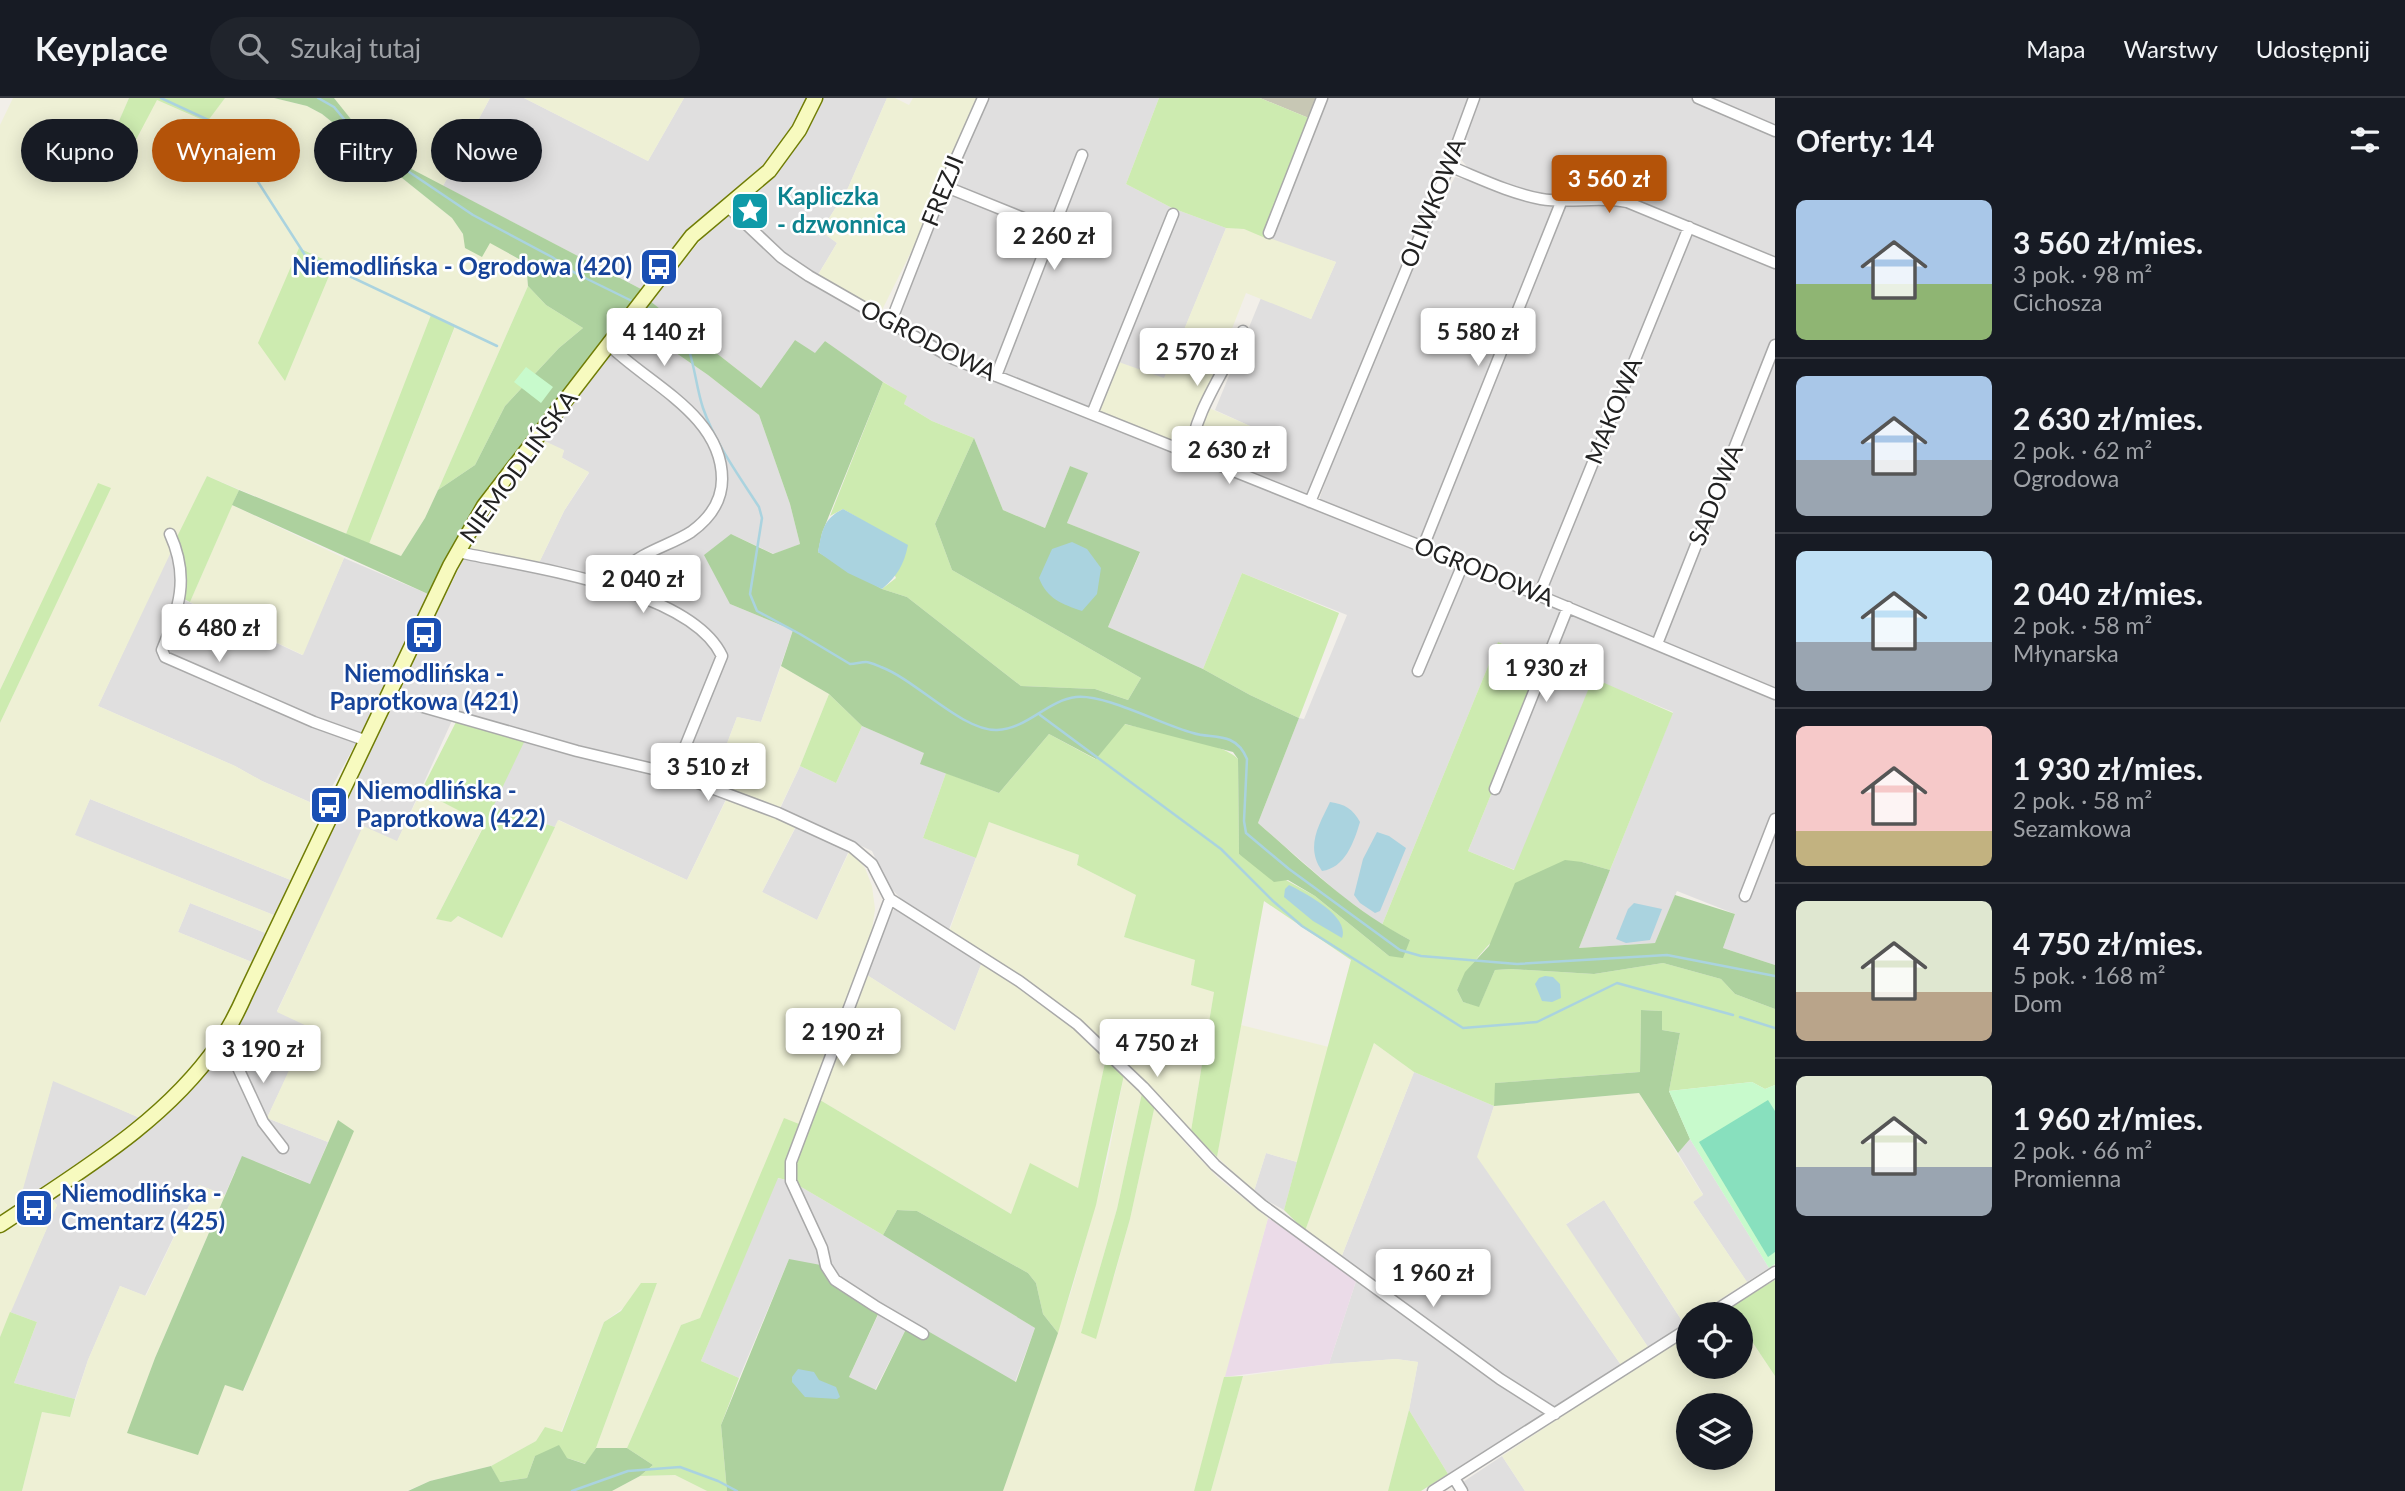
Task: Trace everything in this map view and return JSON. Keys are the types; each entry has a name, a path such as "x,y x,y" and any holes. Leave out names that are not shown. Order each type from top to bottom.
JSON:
{"main road":[{"name":"NIEMODLIŃSKA","path":"0,1225 100,1157 143,1124 187,1084 220,1043 458,552 484,506 692,236 769,171 799,130 815,98"}],"street":[{"name":"FREZJI","path":"890,324 944,186 983,98"},
{"path":"1269,233 1322,98"},
{"name":"OLIWKOWA","path":"1310,502 1449,166 1474,98"},
{"path":"1698,98 1775,131"},
{"path":"996,376 1082,155"},
{"path":"1449,166 1518,194 1542,199 1611,199 1627,202 1775,263"},
{"path":"944,186 1053,230"},
{"path":"1423,547 1562,200"},
{"name":"OGRODOWA","path":"727,206 781,257 890,324 954,359 1423,547 1775,694"},
{"path":"1092,414 1173,214"},
{"name":"MAKOWA","path":"1539,595 1689,228"},
{"path":"1191,454 1191,438 1197,421 1243,331"},
{"path":"609,345 658,383 695,418 710,438 722,469 722,486 716,507 707,519 683,537 626,567 615,587"},
{"name":"SADOWA","path":"1657,644 1775,345"},
{"path":"170,534 179,552 183,572 174,618 162,650 165,657 314,722 367,741"},
{"path":"458,552 615,587 691,622 705,635 722,656 674,774"},
{"path":"1418,671 1464,564"},
{"path":"1495,789 1568,607"},
{"path":"388,697 578,751 674,774 778,813 852,847 872,864 890,898 1047,1000 1077,1024 1143,1087 1215,1166 1262,1205 1500,1379 1555,1414"},
{"path":"1745,896 1775,819"},
{"path":"890,898 810,1108 790,1172 791,1181 822,1248 831,1275 875,1306 923,1334"},
{"path":"220,1043 233,1057 262,1122 283,1148"},
{"path":"1729,1302 1775,1272"},
{"path":"1433,1491 1676,1336"},
{"path":"1454,1478 1462,1491"}],"shaded area":[{"path":"13,98 129,98 120,119 21,119 21,182 138,182 138,121 157,100 199,119 152,119 152,182 300,182 300,119 208,119 225,98 274,98 307,106 328,119 314,119 314,182 407,182 452,218 463,234 490,242 526,264 528,286 425,518 401,556 369,544 455,327 432,316 346,534 207,476 98,706 332,812 298,883 90,799 75,835 281,918 273,936 190,903 178,932 259,965 232,1022 147,1121 53,1081 16,1214 29,1206 53,1200 57,1205 0,1337 0,723 70,574 20,647 0,690 0,125","holes":["300,248 334,264 285,380"]},
{"path":"334,98 490,98 479,119 431,119 431,180 417,172 417,119 350,119"},
{"path":"490,98 524,98 648,161 684,98 810,98 786,137 764,164 743,186 695,225 641,289 443,186 445,182 542,182 542,119 479,119"},
{"path":"524,98 684,98 648,161"},
{"path":"815,98 887,98 848,188 821,231 837,243 813,283 890,329 983,98 1159,98 1126,184 1172,208 1226,228 1164,379 1092,414 1263,432 1215,410 1261,298 1311,319 1336,262 1270,240 1324,98 1473,98 1443,163 1407,267 1455,177 1513,192 1470,170 1458,156 1475,98 1775,98 1775,965 1723,948 1735,914 1677,891 1655,943 1579,948 1673,712 1593,679 1515,870 1468,851 1545,662 1498,642 1382,925 1342,896 1258,823 1299,718 1304,719 1347,615 1242,573 1203,669 1108,627 1140,553 1067,523 1087,473 1070,466 1045,528 1003,510 974,438 932,421 904,404 906,396 825,341 815,354 795,340 761,388 650,301 743,194","holes":["1365,367 1319,500 1372,526 1281,490 1307,493"]},
{"path":"887,98 895,98 909,105 913,98 983,98 944,186 881,312 818,275 837,243 821,231 848,188"},
{"path":"1260,98 1324,98 1316,121"},
{"path":"1226,228 1244,229 1336,262 1311,319 1246,293 1202,405 1264,432 1246,476 1092,414 1113,360 1164,378"},
{"path":"634,324 708,375 759,415 790,504 800,544 774,554 731,534 730,604 793,630 761,722 737,717 720,762 737,769 729,793 687,880 559,820 555,827 493,808 455,714 397,842 364,827 277,1011 310,1027 267,1118 328,1142 310,1184 278,1170 235,1171 225,1195 199,1185 145,1296 120,1286 88,1360 75,1399 14,1383 37,1322 10,1312 57,1205 53,1200 94,1162 15,1215 53,1080 147,1121 259,965 178,932 190,903 273,936 281,918 74,835 90,799 298,883 376,736 464,558 536,569 564,511 589,473 561,457 564,451 538,438"},
{"path":"538,438 564,450 562,458 589,472 564,511 536,569 468,548 484,506"},
{"path":"232,505 344,558 303,655 190,602"},
{"path":"174,543 180,598 302,655 344,558 428,594 381,697 321,807 98,706"},
{"path":"781,666 829,694 778,812 798,822 762,892 817,920 850,850 865,868 872,886 875,909 856,995 867,975 955,1031 982,962 949,932 989,822 1079,855 1077,865 1136,895 1124,937 1195,960 1214,992 1191,1131 1161,1097 1111,1050 1106,1058 1078,1189 1011,1214 815,1097 700,1318 681,1325 627,1448 596,1448 657,1283 604,1322 561,1432 545,1428 536,1441 491,1466 430,1481 407,1491 22,1491 42,1412 70,1417 88,1360 120,1286 146,1296 199,1185 225,1195 155,1358 128,1433 225,1385 244,1391 338,1121 328,1142 267,1118 309,1027 277,1012 363,826 397,841 421,791 485,823 438,915 457,916 502,938 558,820 687,880 729,794 737,769 720,762 737,717 761,722"},
{"path":"862,726 925,753 921,764 946,773 923,838 976,858 945,940 982,962 955,1031 867,975 886,921 901,899 887,884 872,851 853,842 817,920 762,892 798,823 778,813 800,766 836,783"},
{"path":"1241,1025 1329,1047 1297,1162 1266,1153 1254,1191 1217,1157"},
{"path":"1374,1043 1414,1072 1341,1258 1305,1231"},
{"path":"1414,1072 1494,1106 1478,1157 1621,1365 1448,1474 1409,1410 1418,1362 1396,1359 1329,1364 1357,1278 1341,1258"},
{"path":"1124,1075 1142,1093 1117,1209 1081,1333 1114,1277 1130,1219 1155,1105 1185,1143 1218,1178 1268,1218 1194,1491 1003,1491 1072,1289 1107,1163"},
{"path":"1639,1093 1703,1195 1693,1202 1747,1282 1716,1302 1676,1302 1676,1312 1604,1200 1566,1224 1648,1347 1621,1365 1477,1157 1494,1106"},
{"path":"1690,1139 1769,1268 1747,1282 1693,1202 1703,1194 1678,1153"},
{"path":"1266,1153 1297,1162 1284,1210 1254,1191"},
{"path":"777,1178 791,1181 1035,1328 1015,1382 907,1327 875,1390 849,1377 879,1313 789,1259 739,1378 701,1361"},
{"path":"1604,1200 1676,1312 1676,1329 1648,1347 1565,1225"},
{"path":"1268,1218 1357,1278 1329,1364 1224,1377"},
{"path":"1676,1341 1676,1379 1753,1379 1753,1343 1775,1376 1775,1491 1525,1491 1502,1456"},
{"path":"1396,1359 1418,1362 1409,1410 1388,1491 1211,1491 1243,1376 1329,1364"},
{"path":"1502,1456 1525,1491 1456,1491 1454,1488"},
{"path":"675,1475 707,1491 612,1491 640,1476"}],"green space":[{"path":"129,98 225,98 209,119 200,119 157,100 138,136 138,119 120,119"},
{"path":"274,98 334,98 351,119 328,119 307,106"},
{"path":"1159,98 1260,98 1316,121 1270,240 1244,229 1226,228 1172,208 1126,184"},
{"path":"417,172 431,179 431,182 436,182 641,289 598,346 538,438 451,549 428,594 232,505 239,490 401,556 425,518 438,490 475,465 505,406 559,348 583,328 546,305 528,286 526,263 490,243 482,257 465,248 463,234 452,218 407,182 417,182"},
{"path":"299,248 334,264 285,381 258,343"},
{"path":"528,286 546,305 583,328 559,348 505,406 475,465 438,490"},
{"path":"650,301 761,388 795,340 815,353 825,341 883,382 822,533 818,552 882,589 907,597 1021,686 1095,689 1128,700 1141,678 952,570 935,524 974,438 1003,510 1045,528 1070,466 1088,473 1067,523 1140,552 1108,627 1203,669 1299,718 1258,823 1349,901 1410,940 1403,958 1389,956 1315,896 1288,880 1274,882 1239,854 1238,759 1233,752 1125,724 1096,759 1049,734 999,793 920,764 924,753 862,726 829,694 781,666 793,630 730,604 704,555 731,534 773,554 800,544 790,504 759,415 708,375 634,324"},
{"path":"431,315 455,326 369,544 346,534"},
{"path":"526,367 553,387 541,403 514,382"},
{"path":"883,382 907,396 904,404 932,421 974,438 935,524 952,570 1141,678 1128,700 1095,689 1021,686 907,597 882,589 896,578 872,526 843,509 830,516"},
{"path":"207,476 239,490 190,602 180,597 174,543"},
{"path":"98,483 111,488 0,723 0,690"},
{"path":"1242,573 1339,613 1299,718 1203,669"},
{"path":"1498,642 1545,662 1468,851 1514,870 1593,678 1673,713 1610,870 1582,862 1513,921 1467,972 1457,990 1463,1002 1479,1006 1495,970 1594,974 1663,963 1721,979 1735,994 1775,1009 1775,1085 1765,1089 1752,1082 1669,1091 1680,1033 1662,1030 1662,1011 1641,1010 1640,1072 1496,1083 1494,1106 1414,1072 1374,1043 1305,1231 1284,1210 1351,960 1264,901 1217,1157 1191,1131 1214,992 1191,985 1195,960 1124,937 1136,895 1077,865 1079,855 989,822 976,858 923,838 946,773 999,793 1049,734 1095,759 1124,724 1186,738 1218,748 1238,759 1239,854 1315,896 1389,956 1410,940 1382,925"},
{"path":"829,694 862,726 836,783 800,766"},
{"path":"456,722 527,736 493,807 555,827 502,938 458,916 451,922 436,919 485,824 421,791"},
{"path":"1565,860 1610,870 1579,948 1655,943 1675,895 1735,914 1723,948 1775,965 1775,1009 1735,994 1721,979 1663,963 1594,974 1495,970 1479,1007 1463,1002 1457,990 1465,972 1489,946 1515,883"},
{"path":"1641,1010 1662,1011 1662,1030 1680,1033 1669,1091 1690,1139 1678,1153 1639,1093 1494,1106 1495,1083 1640,1072"},
{"path":"1106,1058 1124,1075 1096,1205 1058,1333 1043,1314 1036,1283 1028,1273 917,1211 897,1210 883,1235 791,1181 778,1178 701,1361 739,1378 721,1425 727,1491 707,1491 675,1475 640,1476 653,1465 627,1448 681,1325 700,1318 784,1118 804,1126 815,1097 1011,1214 1030,1163 1078,1188"},
{"path":"1752,1082 1765,1089 1775,1085 1775,1264 1769,1268 1690,1139 1669,1091"},
{"path":"1142,1093 1155,1105 1130,1219 1096,1339 1081,1333 1117,1209"},
{"path":"1768,1100 1775,1111 1775,1252 1768,1257 1699,1142"},
{"path":"338,1120 354,1131 243,1391 225,1385 198,1455 127,1433 155,1358 242,1156 310,1184"},
{"path":"897,1210 917,1211 1028,1273 1036,1283 1043,1314 1058,1333 1003,1491 727,1491 721,1425 789,1259 826,1266 879,1312 849,1377 876,1390 907,1327 907,1319 1016,1382 1035,1328 883,1235"},
{"path":"1775,1280 1775,1376 1753,1343 1753,1302 1738,1302"},
{"path":"641,1283 657,1283 596,1448 586,1464 567,1458 535,1456 527,1478 499,1482 491,1466 536,1441 545,1427 562,1432 604,1322 621,1311"},
{"path":"10,1312 37,1322 14,1383 75,1399 70,1417 42,1412 22,1491 0,1491 0,1337"},
{"path":"1243,1376 1211,1491 1194,1491 1224,1377"},
{"path":"1409,1410 1448,1474 1421,1491 1388,1491"},
{"path":"559,1445 567,1458 585,1464 596,1448 627,1448 653,1465 640,1476 612,1491 408,1491 430,1481 491,1466 500,1482 527,1478 535,1456"}],"water":[{"path":"843,509 908,545 899,570 882,589 848,573 818,552 827,521"},
{"path":"1072,542 1087,549 1101,568 1097,594 1082,611 1051,596 1039,578 1052,549"},
{"path":"1330,802 1348,808 1360,822 1343,859 1330,869 1322,871 1317,862 1314,845 1318,828"},
{"path":"1377,832 1389,836 1406,848 1380,911 1375,913 1360,903 1354,895 1363,859"},
{"path":"1289,885 1315,899 1333,914 1343,930 1342,938 1313,921 1284,897 1285,889"},
{"path":"1634,903 1662,909 1650,940 1626,943 1616,939 1628,909"},
{"path":"1553,977 1560,984 1561,998 1552,1002 1542,1001 1535,984 1539,978"},
{"path":"798,1369 814,1372 819,1380 836,1387 840,1397 805,1397 792,1382"}],"waterway":[{"path":"161,98 217,124 235,146 305,255 497,346"},
{"path":"318,98 334,107 349,125 381,153 473,215 552,257 575,273 634,302"},
{"path":"643,306 669,319 682,334 687,343 708,421 728,459 759,507 762,518 750,594 757,611 850,664 864,662 895,673 954,714 983,728 1008,728 1066,699 1088,697 1118,705 1180,729 1233,742 1247,759 1244,821 1246,833 1289,869 1400,950 1421,956 1517,964 1667,955 1775,976"},
{"path":"1040,715 1221,849 1302,926 1463,1028 1537,1022 1617,983 1733,1015"},
{"path":"1740,1017 1775,1028"},
{"path":"572,1491 628,1471 680,1467 737,1491"}],"place":[{"name":"Kapliczka - dzwonnica","path":"750,211"},
{"name":"Niemodlińska - Ogrodowa (420)","path":"659,267"},
{"name":"Niemodlińska - Paprotkowa (421)","path":"424,635"},
{"name":"Niemodlińska - Paprotkowa (422)","path":"329,805"},
{"name":"Niemodlińska - Cmentarz (425)","path":"34,1208"}]}
